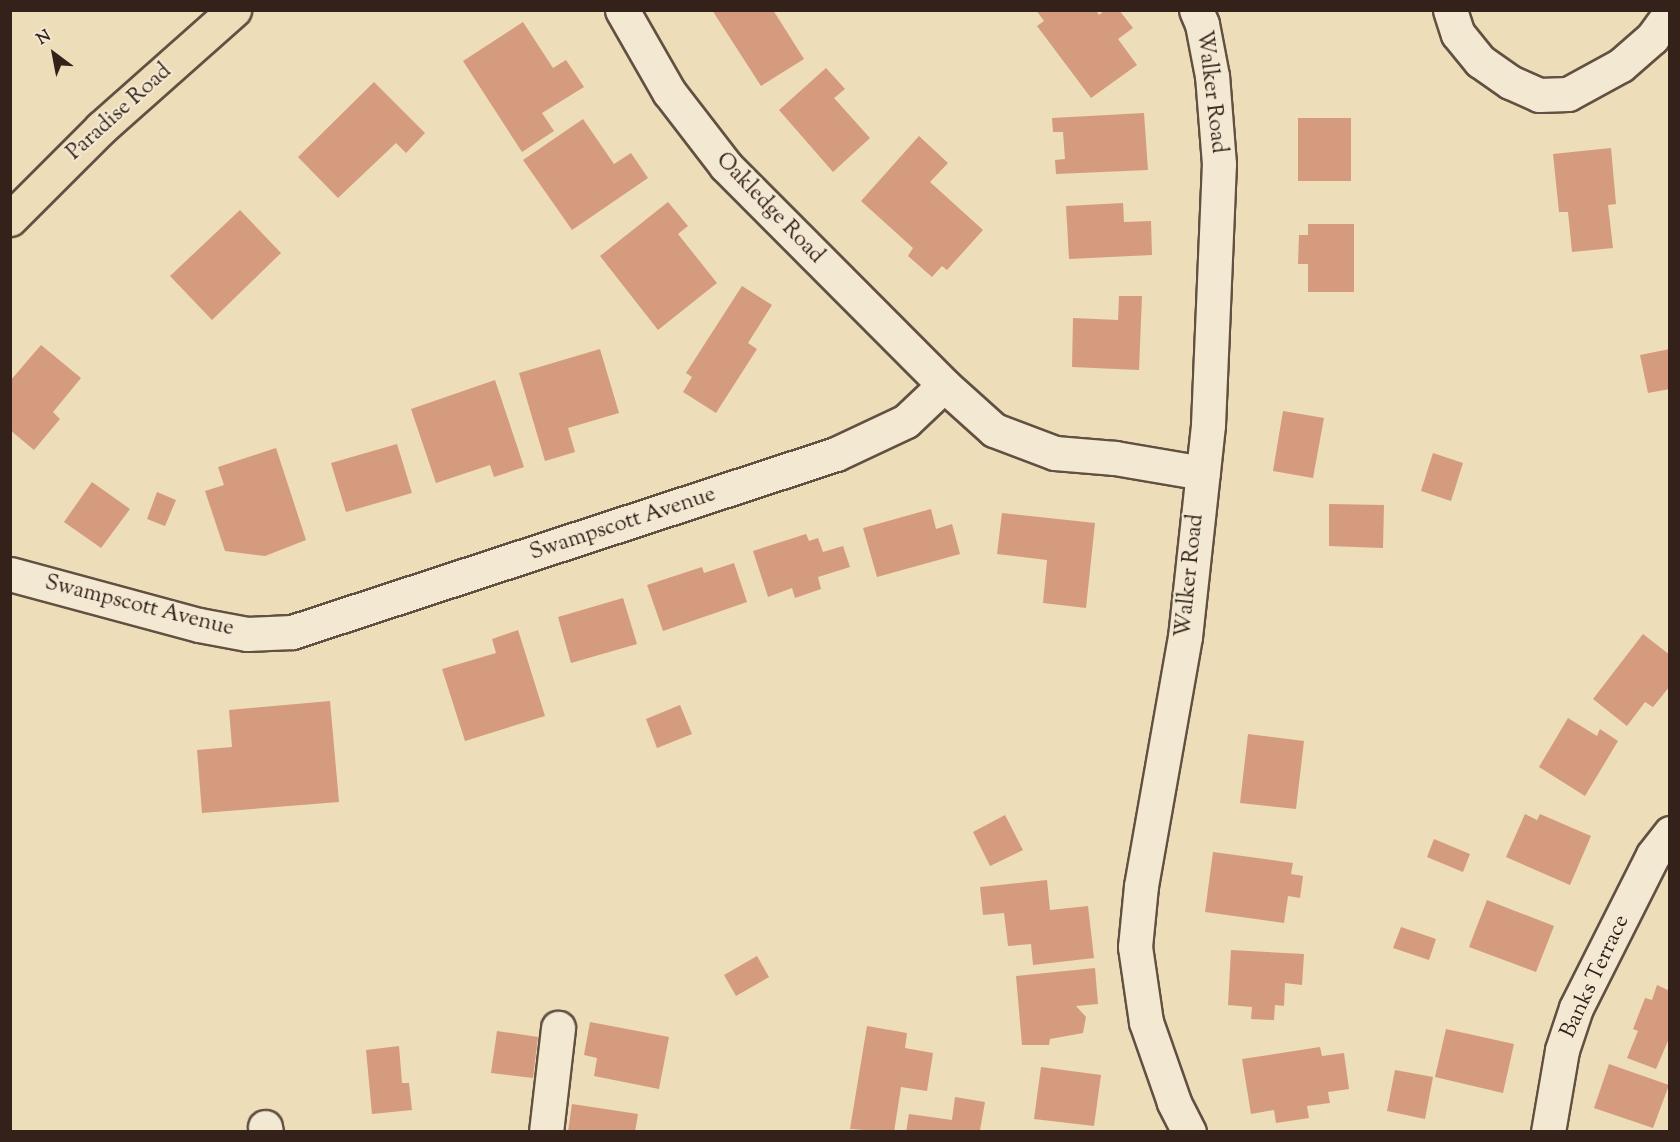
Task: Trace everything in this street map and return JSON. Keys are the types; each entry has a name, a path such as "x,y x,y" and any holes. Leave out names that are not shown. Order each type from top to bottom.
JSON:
{"highway":[{"name":"Paradise Road","path":"10,219 101,128 234,10"}],"street":[{"name":"Oakledge Road","path":"622,10 669,92 726,166 944,385"},
{"name":"Walker Road","path":"1189,1131 1174,1102 1146,1022 1135,947 1141,886 1185,637 1203,473 1219,164 1212,76 1202,24 1196,10"},
{"path":"1450,10 1458,34 1480,61 1510,82 1539,95 1568,94 1621,65 1652,38 1670,13"},
{"path":"944,385 994,430 1055,453 1115,458 1203,473"},
{"name":"Swampscott Avenue","path":"10,574 190,623 248,634 292,632 836,454 906,421 944,385"},
{"name":"Banks Terrace","path":"1548,1131 1563,1050 1576,1008 1653,855 1670,833"},
{"path":"546,1131 558,1028"}],"building":[{"path":"712,10 773,10 804,59 761,86"},
{"path":"1036,10 1096,10 1099,15 1105,10 1119,10 1133,28 1118,39 1137,65 1091,98 1037,26 1044,21"},
{"path":"523,22 553,68 566,60 584,87 542,113 554,131 522,152 463,61"},
{"path":"826,68 845,89 834,98 870,138 833,172 779,110"},
{"path":"374,82 425,133 406,153 396,143 338,198 298,157"},
{"path":"1144,113 1148,170 1056,174 1055,160 1065,159 1063,132 1053,132 1052,118"},
{"path":"1298,118 1351,118 1351,181 1298,181"},
{"path":"583,119 614,164 631,153 648,178 572,230 523,160"},
{"path":"919,136 948,163 930,182 983,230 947,270 942,266 932,277 908,256 913,248 861,201"},
{"path":"1611,148 1616,204 1608,205 1613,248 1572,252 1568,212 1559,212 1553,154"},
{"path":"668,202 688,226 678,234 717,283 658,330 600,256"},
{"path":"1123,203 1124,222 1151,221 1152,255 1069,259 1066,206"},
{"path":"240,210 281,253 212,320 170,276"},
{"path":"1308,224 1354,224 1354,292 1308,292 1308,264 1298,264 1299,235 1308,235"},
{"path":"742,286 772,305 748,343 757,349 716,413 683,392 692,377 686,373"},
{"path":"1119,296 1142,296 1139,370 1072,367 1073,318 1118,320"},
{"path":"41,345 81,378 53,412 60,419 34,450 10,430 10,381"},
{"path":"600,349 619,413 568,428 575,452 545,461 519,373"},
{"path":"1670,349 1670,389 1648,393 1640,355"},
{"path":"495,380 524,467 494,477 490,465 436,483 411,409"},
{"path":"1283,411 1324,418 1313,478 1273,471"},
{"path":"397,444 412,493 346,512 331,463"},
{"path":"276,448 306,540 265,556 225,551 205,491 224,485 218,467"},
{"path":"1433,453 1463,463 1451,501 1421,491"},
{"path":"92,482 130,509 101,548 64,522"},
{"path":"157,492 176,500 165,526 147,519"},
{"path":"1329,504 1384,505 1383,548 1329,546"},
{"path":"931,509 936,529 952,524 960,554 877,577 863,528"},
{"path":"1002,513 1095,523 1086,608 1043,603 1047,560 997,554"},
{"path":"806,534 809,541 818,538 823,552 843,546 850,567 818,577 821,589 795,598 792,588 768,597 753,551"},
{"path":"734,563 747,602 663,631 647,585 702,567 704,573"},
{"path":"623,598 637,644 571,663 558,617"},
{"path":"518,630 545,716 465,741 442,669 496,653 492,639"},
{"path":"1643,634 1670,655 1670,686 1653,707 1645,702 1627,726 1593,699"},
{"path":"330,701 339,802 202,813 197,750 232,747 229,710"},
{"path":"680,705 692,734 657,748 646,719"},
{"path":"1568,718 1597,736 1600,729 1618,741 1585,796 1539,767"},
{"path":"1248,734 1304,741 1296,809 1240,803"},
{"path":"1525,814 1537,820 1540,814 1591,836 1570,885 1506,857"},
{"path":"1005,815 1023,850 990,866 973,832"},
{"path":"1434,839 1470,854 1463,872 1427,857"},
{"path":"1213,852 1293,863 1291,874 1303,876 1300,898 1288,896 1284,923 1205,912"},
{"path":"1047,880 1050,910 1088,906 1094,958 1033,965 1031,944 1008,946 1004,913 983,915 980,887"},
{"path":"1487,900 1554,926 1536,972 1469,947"},
{"path":"1401,927 1436,939 1429,960 1393,948"},
{"path":"1231,950 1304,954 1302,985 1285,983 1284,1006 1275,1005 1274,1020 1251,1019 1252,1007 1228,1005"},
{"path":"757,956 769,977 736,996 724,975"},
{"path":"1095,968 1098,1004 1076,1006 1086,1017 1083,1033 1050,1039 1049,1045 1022,1045 1016,976"},
{"path":"1657,985 1670,991 1670,1036 1656,1069 1627,1058 1638,1031 1633,1029 1645,998 1652,1000"},
{"path":"590,1022 669,1037 659,1089 594,1076 597,1058 584,1055"},
{"path":"867,1026 907,1033 905,1048 933,1053 927,1091 901,1087 894,1132 850,1129"},
{"path":"1446,1029 1514,1044 1503,1093 1435,1077"},
{"path":"497,1031 538,1037 533,1078 491,1073"},
{"path":"399,1046 402,1083 409,1083 412,1110 372,1114 366,1050"},
{"path":"1320,1047 1322,1056 1344,1053 1349,1089 1328,1092 1330,1103 1307,1106 1309,1118 1276,1123 1274,1110 1251,1114 1242,1059"},
{"path":"1609,1064 1669,1085 1653,1128 1594,1108"},
{"path":"1041,1067 1101,1075 1094,1126 1034,1119"},
{"path":"1395,1070 1433,1077 1425,1119 1387,1111"},
{"path":"955,1097 985,1102 980,1130 906,1132 909,1114 952,1120"},
{"path":"572,1104 638,1114 635,1132 568,1132"}]}
